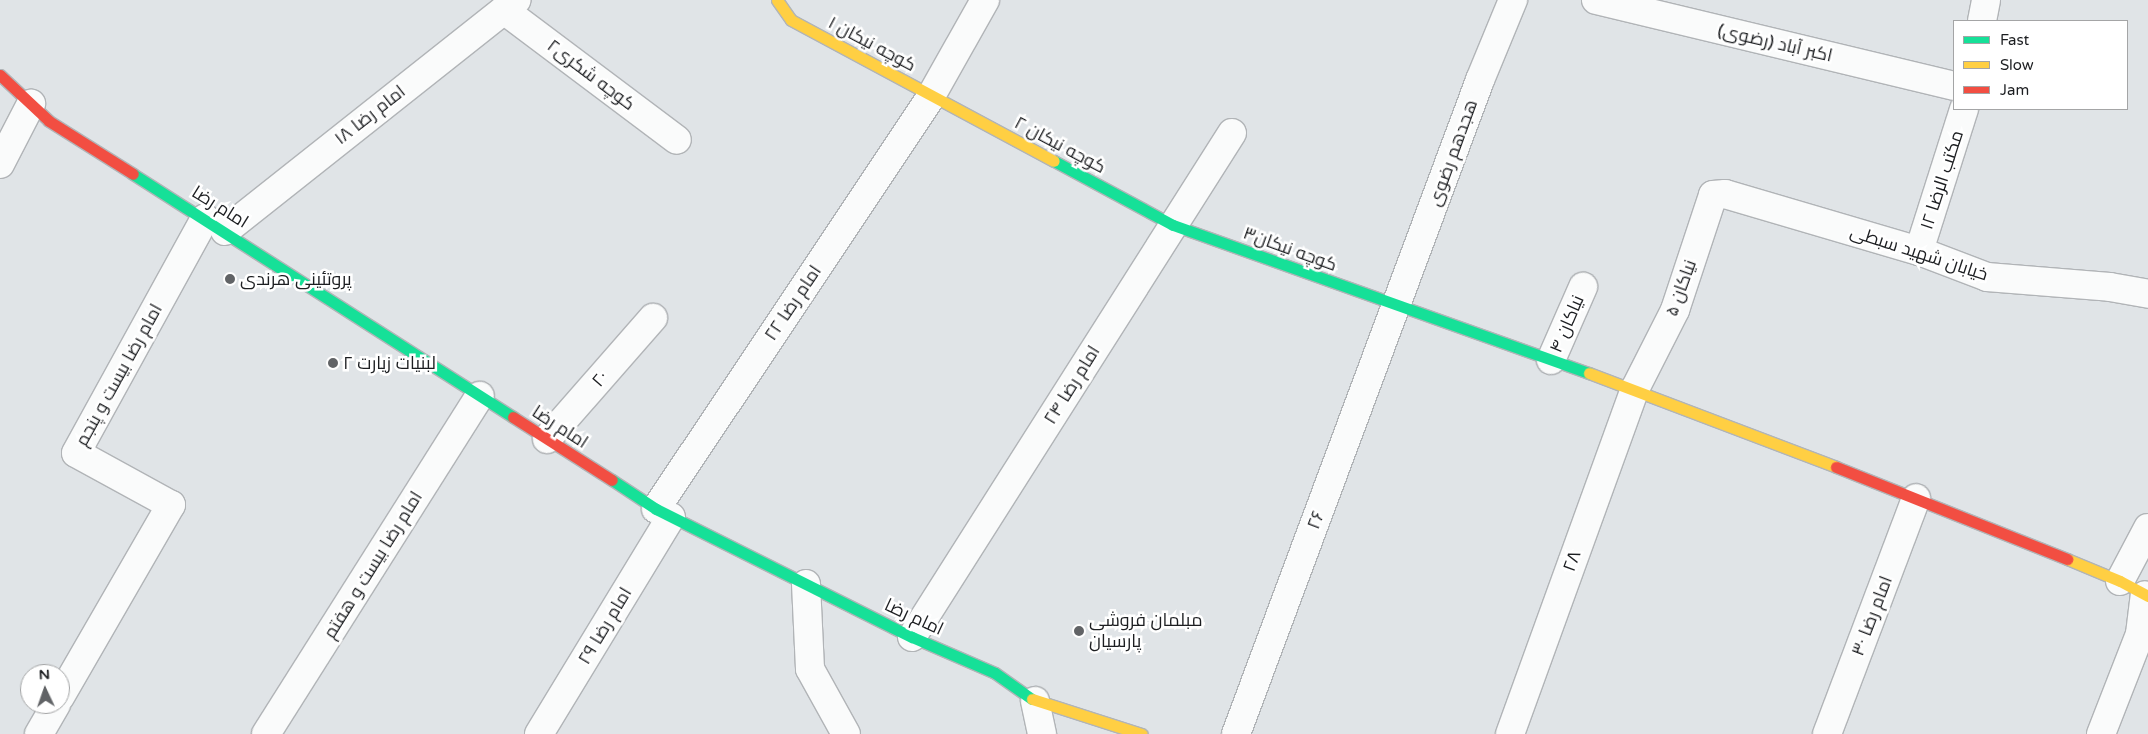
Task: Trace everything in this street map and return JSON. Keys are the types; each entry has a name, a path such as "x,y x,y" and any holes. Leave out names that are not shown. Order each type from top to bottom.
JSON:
{"street":[{"name":"کوچه نیکان ۱","path":"777,0 791,20 931,96"},
{"name":"امام رضا ۲۲","path":"663,513 931,96 984,0"},
{"name":"هجدهم رضوی","path":"1396,306 1480,80 1513,0"},
{"name":"اکبر آباد (رضوی)","path":"1596,0 1953,86"},
{"path":"1982,20 1986,0"},
{"name":"کوچه شکری۲","path":"510,5 678,140"},
{"name":"امام رضا ۱۸","path":"215,225 510,5"},
{"name":"امام رضا","path":"0,75 49,121 215,225 663,513 912,637 995,673 1035,701 1142,734"},
{"name":"کوچه نیکان ۲","path":"931,96 1173,225"},
{"path":"0,164 32,104"},
{"name":"۱۲ مکتب الرضا","path":"1920,251 1964,110"},
{"name":"امام رضا ۲۴","path":"912,637 1232,133"},
{"name":"خیابان شهید سبطی","path":"1725,194 1920,251 1987,277 2110,287 2148,294"},
{"name":"۵ نیاکان","path":"1635,389 1675,310 1713,195 1725,194"},
{"name":"امام رضا بیست و پنجم","path":"70,680 171,506 76,453 215,225"},
{"name":"کوچه نیکان۳","path":"1173,225 1396,306 1635,389 1916,498 2120,581 2147,596"},
{"name":"۴ نیاکان","path":"1551,360 1583,287"},
{"name":"۲۶","path":"1236,734 1396,306"},
{"name":"۲۰","path":"547,440 654,318"},
{"name":"۲۸","path":"1510,734 1635,389"},
{"name":"امام رضا بیست و هفتم","path":"266,734 480,396"},
{"name":"امام رضا ۳۰","path":"1827,734 1916,498"},
{"name":"امام رضا ۲۹","path":"539,734 663,513"},
{"path":"2120,581 2148,528"},
{"path":"806,584 810,669 846,734"},
{"path":"2101,734 2140,634 2147,596"},
{"path":"1035,701 1042,734"},
{"path":"39,734 50,714"}],"traffic: fast":[{"path":"1054,161 1173,225 1589,373"},
{"path":"133,174 513,417"},
{"path":"612,480 656,509 912,637 995,673 1032,699"}],"traffic: slow":[{"path":"777,0 791,20 1054,161"},
{"path":"1589,373 1836,467"},
{"path":"2067,559 2120,581 2148,596"},
{"path":"1032,699 1142,734"}],"traffic: jam":[{"path":"0,75 49,121 133,174"},
{"path":"513,417 612,480"},
{"path":"1836,467 2067,559"}],"place":[{"name":"پروتئینی هرندی","path":"230,279"},
{"name":"لبنیات زیارت ۲","path":"333,363"},
{"name":"مبلمان فروشی پارسیان","path":"1079,631"}]}
